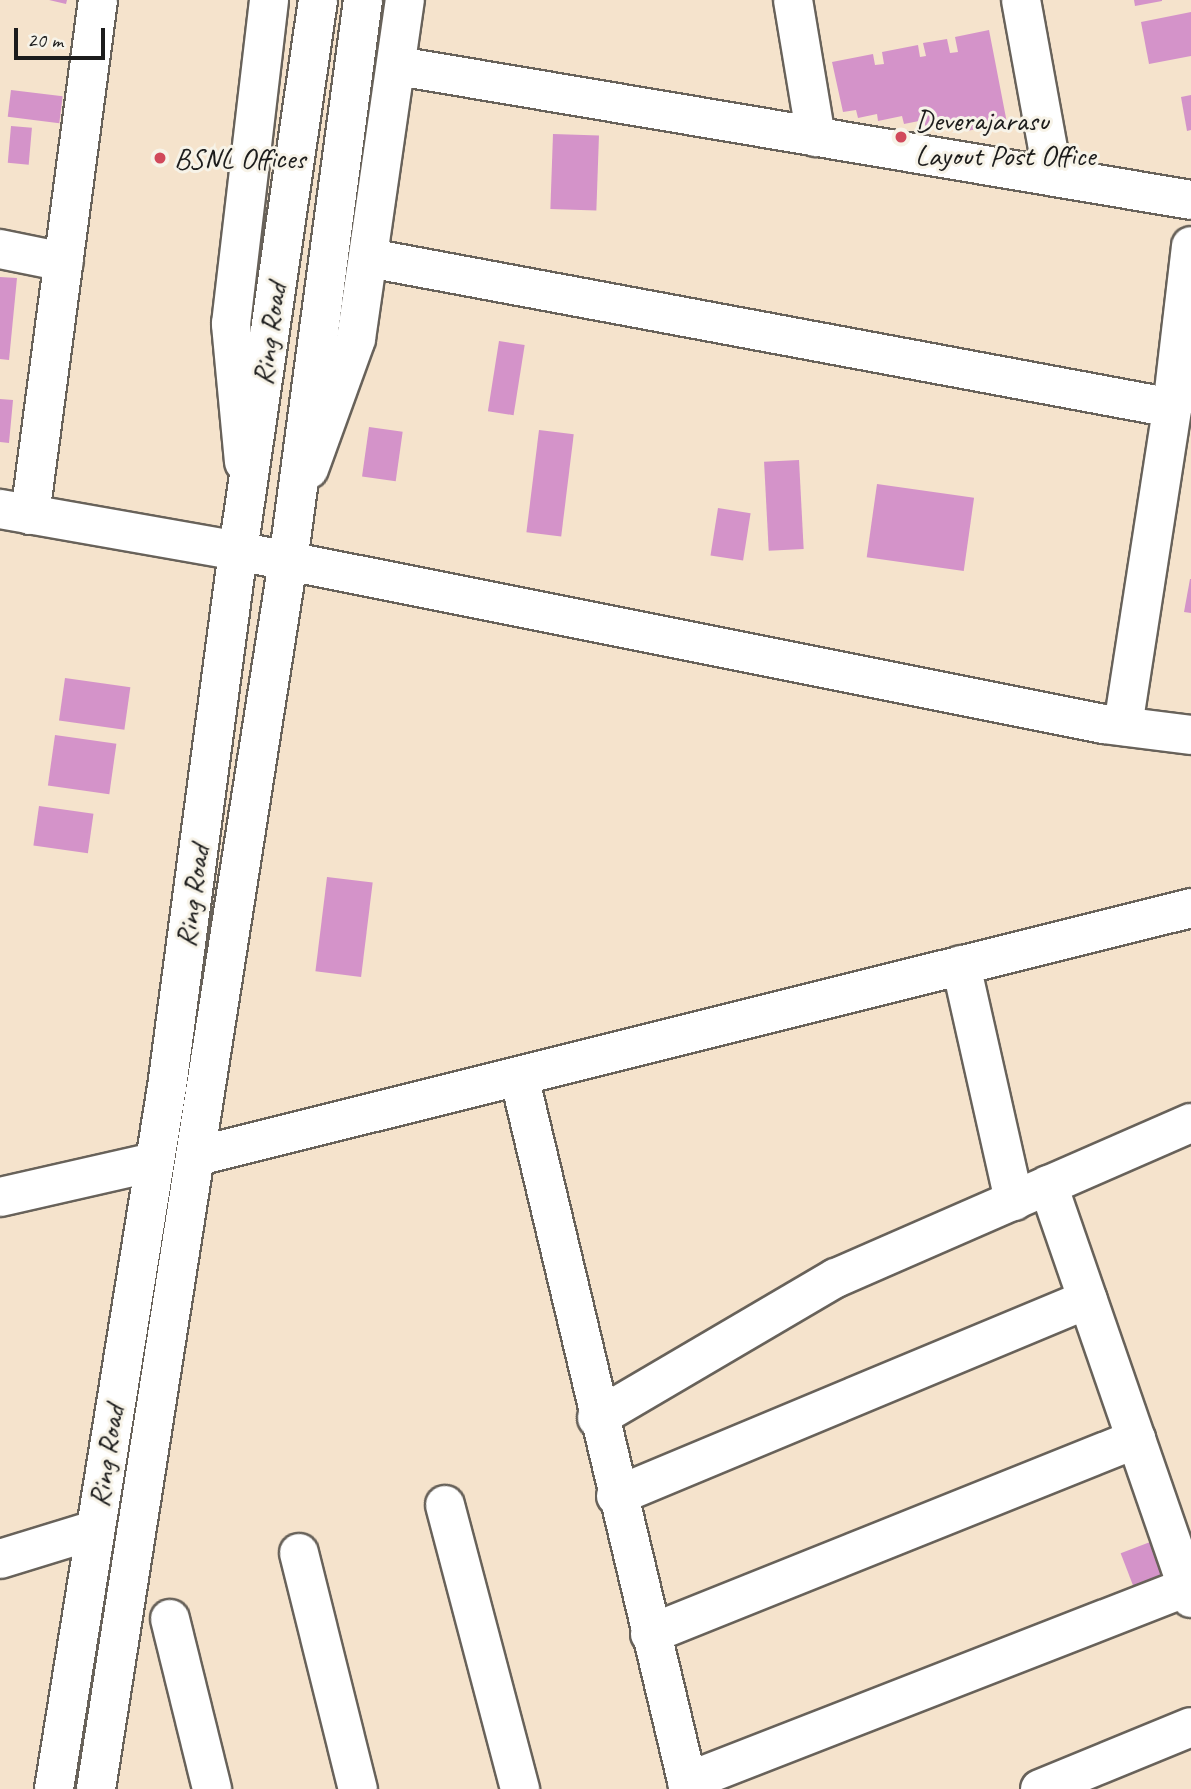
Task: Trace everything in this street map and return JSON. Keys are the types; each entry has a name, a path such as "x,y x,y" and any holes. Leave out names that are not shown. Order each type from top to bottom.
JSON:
{"street":[{"path":"98,0 64,262 15,512 238,551 1123,726 1191,735"},
{"path":"247,488 231,324 269,0"},
{"name":"Ring Road","path":"54,1789 154,1163 238,551 318,0"},
{"path":"297,501 356,340 398,66 405,0"},
{"path":"793,0 816,137"},
{"path":"1021,0 1053,176"},
{"name":"Ring Road","path":"96,1789 198,1156 288,562 363,6"},
{"path":"398,66 1191,200"},
{"path":"1123,726 1172,408 1191,246"},
{"path":"0,249 64,262"},
{"path":"369,258 1172,408"},
{"path":"198,1156 1191,908"},
{"path":"519,1076 597,1418 688,1786 1189,1593 1088,1299 1031,1193 961,965"},
{"path":"597,1418 836,1278 1191,1123"},
{"path":"0,1197 154,1163"},
{"path":"616,1496 1088,1299"},
{"path":"650,1634 1136,1439"},
{"path":"444,1505 520,1789"},
{"path":"0,1559 94,1531"},
{"path":"299,1553 358,1789"},
{"path":"170,1619 212,1789"},
{"path":"1040,1789 1191,1727"}],"building":[{"path":"49,0 67,0 66,4"},
{"path":"1134,0 1162,0 1162,1 1135,6"},
{"path":"1191,12 1191,56 1149,64 1141,22"},
{"path":"989,30 1007,123 967,131 964,122 926,130 924,120 904,124 902,116 878,121 877,114 858,118 856,110 843,112 832,62 873,54 875,65 884,64 882,52 918,45 920,57 926,56 923,43 947,39 950,53 958,52 955,37"},
{"path":"11,90 63,96 59,123 8,117"},
{"path":"1191,95 1191,130 1187,131 1181,97"},
{"path":"11,126 32,128 29,165 8,163"},
{"path":"553,134 599,136 596,211 550,209"},
{"path":"0,277 17,278 9,360 0,359"},
{"path":"499,341 525,345 514,415 488,411"},
{"path":"0,399 13,400 9,443 0,442"},
{"path":"369,427 403,432 396,481 362,477"},
{"path":"539,430 574,434 561,536 526,532"},
{"path":"799,460 804,549 769,551 764,462"},
{"path":"877,484 974,498 964,571 867,557"},
{"path":"718,508 751,513 743,561 710,555"},
{"path":"1191,579 1191,613 1184,612"},
{"path":"65,678 130,687 124,730 59,721"},
{"path":"55,735 116,744 109,794 48,786"},
{"path":"39,806 93,814 88,853 33,846"},
{"path":"327,877 373,883 361,977 315,971"},
{"path":"1158,1539 1178,1591 1141,1606 1121,1553"}],"place":[{"name":"Deverajarasu Layout Post Office","path":"901,137"},
{"name":"BSNL Offices","path":"160,158"}]}
